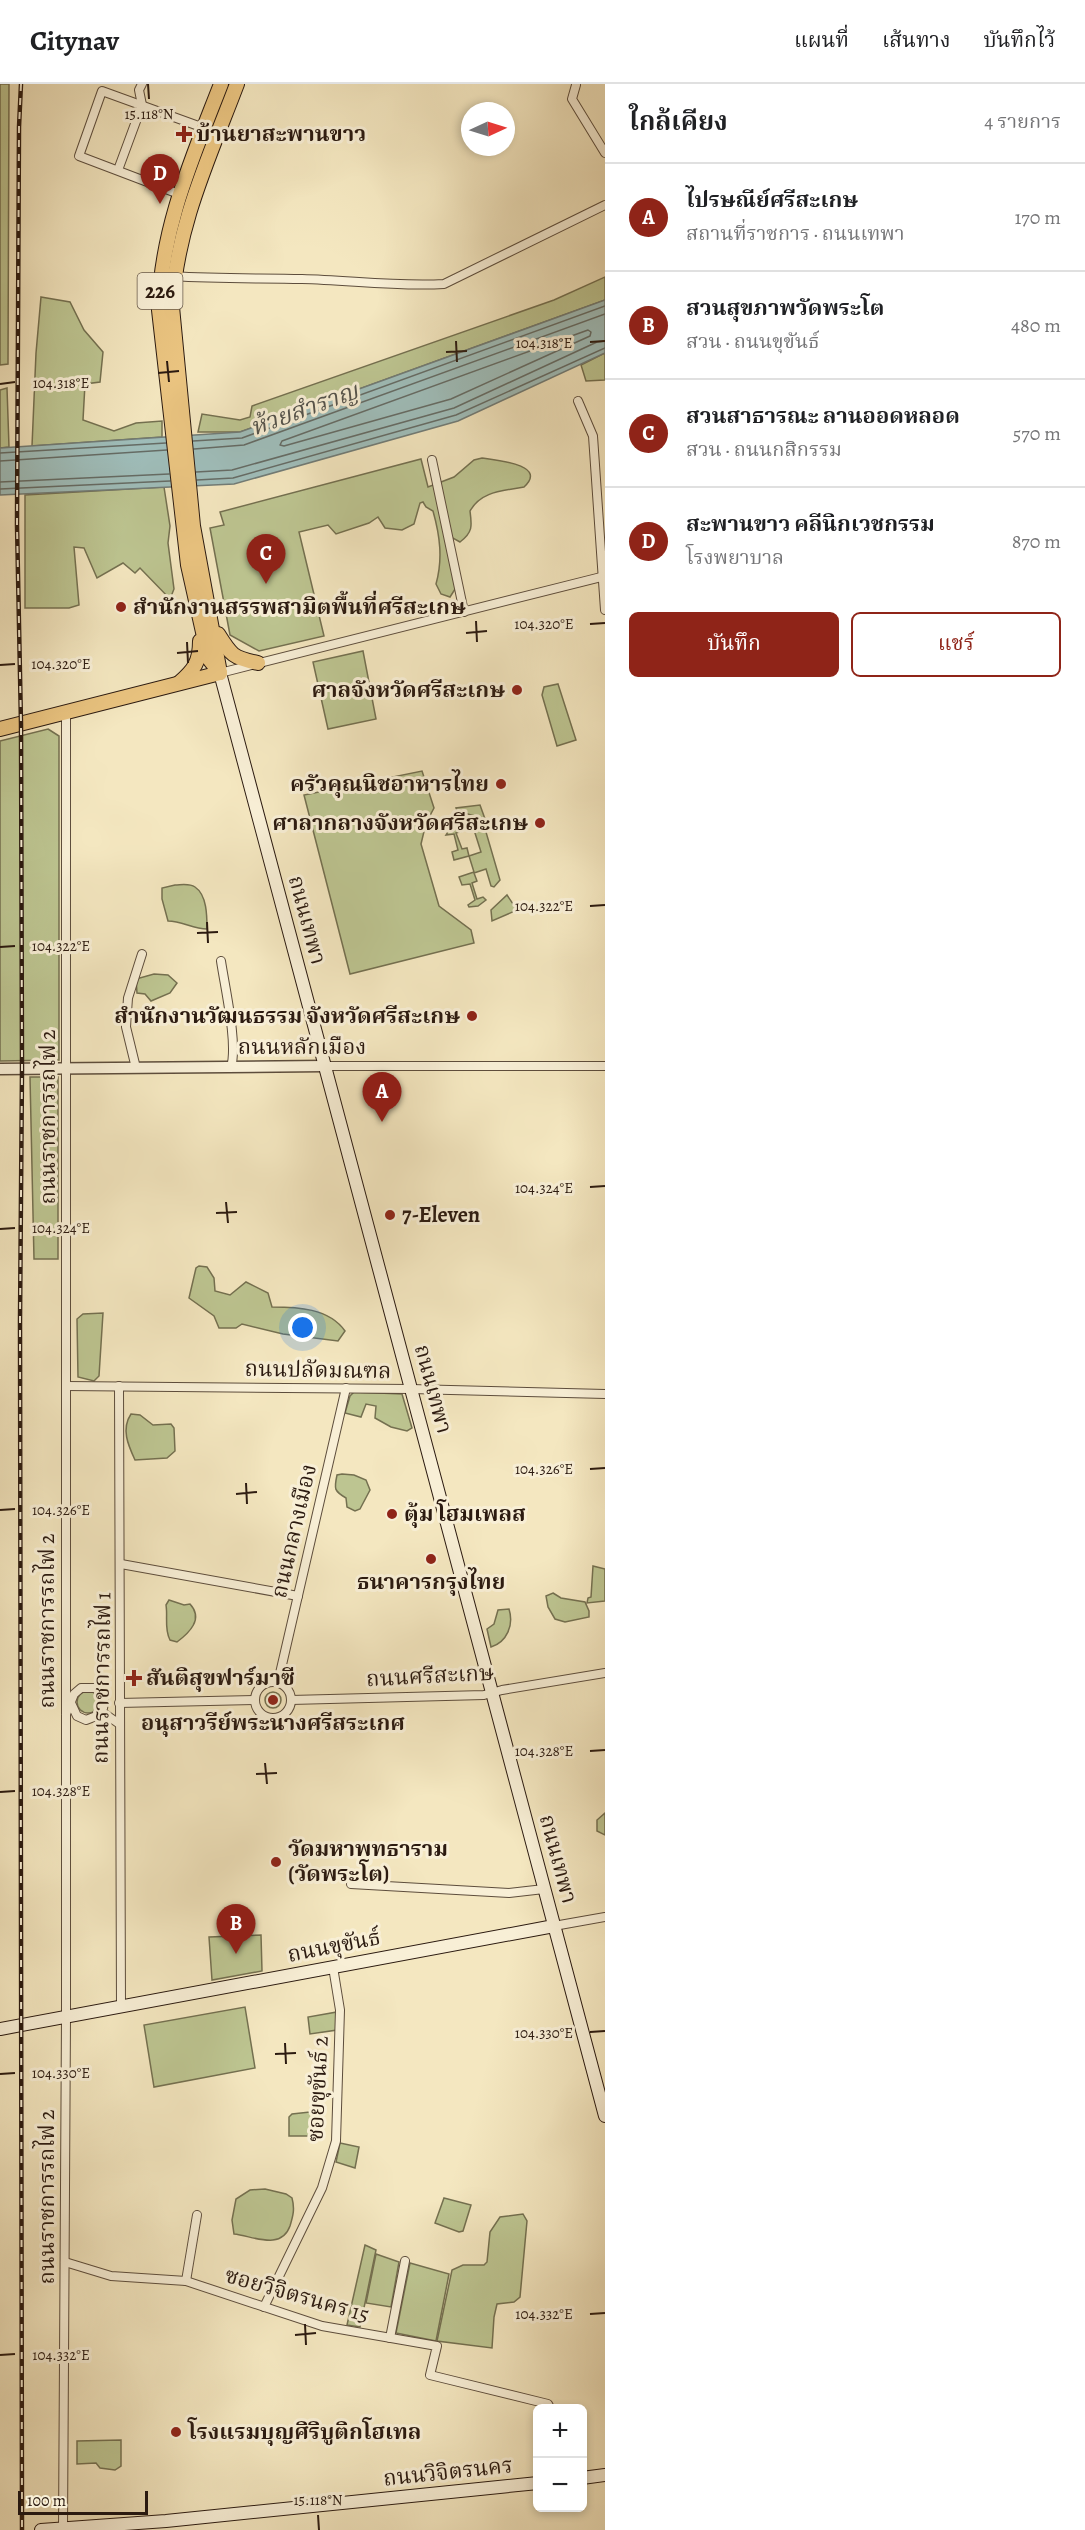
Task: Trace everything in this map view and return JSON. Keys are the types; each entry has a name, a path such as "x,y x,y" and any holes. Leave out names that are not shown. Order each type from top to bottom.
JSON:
{"main road":[{"name":"226","path":"173,389 159,310 164,249 179,194 221,84"},
{"name":"226","path":"173,389 173,276 178,250 194,199 237,84"},
{"path":"179,194 194,199"},
{"path":"0,729 220,673 219,657 204,620 188,527 173,389"},
{"path":"204,620 233,656 258,663"},
{"path":"175,686 194,670 199,660 204,620"},
{"name":"ถนนเทพา","path":"220,673 605,2116"},
{"name":"ถนนขุขันธ์","path":"0,2029 554,1926"},
{"path":"587,2477 605,2475"},
{"name":"ถนนวิจิตรนคร","path":"41,2530 178,2520 533,2483"}],"street":[{"path":"118,171 142,105 139,90 142,84"},
{"path":"575,84 572,99 605,153"},
{"path":"179,194 79,156 102,87 204,128"},
{"path":"173,276 228,280 301,279 420,285 444,284 605,205"},
{"path":"578,401 593,436 605,610"},
{"path":"432,460 464,612"},
{"path":"220,673 604,577"},
{"name":"ถนนราชการรถไฟ 2","path":"63,2529 66,2017 64,1718 68,1703 65,1676 66,713"},
{"path":"136,1068 126,1027 128,998 142,954"},
{"path":"221,961 231,1032 233,1059 231,1067"},
{"name":"ถนนหลักเมือง","path":"0,1069 605,1066"},
{"name":"ถนนปลัดมณฑล","path":"66,1386 346,1388 605,1394"},
{"name":"ถนนราชการรถไฟ 1","path":"119,1386 121,1564 118,1723 121,2007"},
{"name":"ถนนกลางเมือง","path":"278,1682 346,1388"},
{"path":"121,1564 298,1596"},
{"name":"ถนนศรีสะเกษ","path":"291,1700 484,1695 605,1673"},
{"path":"65,1676 81,1688"},
{"path":"270,1681 278,1682 288,1689 291,1700 284,1715 276,1718 262,1715 254,1700 256,1691 270,1681"},
{"path":"102,1694 119,1685"},
{"path":"90,1687 102,1694 104,1703 102,1712 91,1720 81,1719 68,1703 81,1688 90,1687"},
{"path":"119,1703 254,1700"},
{"path":"102,1712 118,1723"},
{"path":"351,1884 509,1893 544,1889"},
{"name":"ถนนขุขันธ์","path":"554,1926 605,1917"},
{"name":"ซอยขุขันธ์ 2","path":"264,2307 322,2188 336,2141 340,2010 333,1967"},
{"path":"186,2281 197,2215"},
{"path":"390,2338 405,2261"},
{"name":"ซอยวิจิตรนคร 15","path":"64,2262 111,2276 186,2281 322,2326 437,2346 430,2375 548,2404"}],"green space":[{"path":"0,84 9,84 8,364 0,365"},
{"path":"227,84 231,84 191,187 203,146"},
{"path":"605,277 605,300 240,432 198,432 202,414 240,420 250,417 252,406 554,300"},
{"path":"41,297 70,302 84,330 103,352 100,382 85,384 83,420 114,431 136,423 162,421 162,437 32,446"},
{"path":"605,353 605,380 586,381 581,365"},
{"path":"7,388 9,447 0,448 0,390"},
{"path":"482,458 525,468 530,473 530,479 524,487 493,493 480,499 470,511 471,525 467,535 460,542 453,538 449,540 457,586 450,597 441,594 436,584 440,557 439,538 433,511 423,502 420,503 414,524 402,530 385,528 378,517 369,523 336,534 328,525 299,532 324,636 259,651 230,635 210,528 224,525 220,512 421,459 428,487 454,477 474,460"},
{"path":"164,487 170,526 168,543 174,589 170,599 140,568 135,573 123,563 97,578 84,548 74,547 79,605 69,608 25,608 25,495"},
{"path":"363,651 376,719 328,729 313,662"},
{"path":"558,684 576,740 557,746 542,695 544,687"},
{"path":"48,729 59,736 59,1060 0,1061 0,741"},
{"path":"422,771 434,808 426,823 421,844 439,906 471,930 474,943 350,974 304,795"},
{"path":"480,805 485,819 457,811 456,808"},
{"path":"451,827 463,829 456,833 462,849 467,848 469,856 454,860 452,852 458,850 454,834 446,835"},
{"path":"477,829 486,832 500,880 494,887 491,886 486,869 474,873 477,881 472,883 477,899 483,897 486,900 478,906 469,907 468,905 475,900 470,884 462,885 459,877 474,872 469,856 481,852 475,833"},
{"path":"190,885 202,895 206,906 207,929 168,921 162,899 162,888"},
{"path":"507,895 517,910 492,921 491,910"},
{"path":"154,974 168,975 177,983 170,993 151,1001 145,994 137,993 136,979"},
{"path":"30,1077 58,1077 58,1259 34,1259"},
{"path":"207,1267 214,1278 215,1291 230,1295 246,1282 268,1293 272,1307 312,1310 338,1323 345,1331 338,1341 283,1334 242,1324 236,1328 219,1328 214,1316 189,1298 196,1268"},
{"path":"103,1313 99,1376 94,1381 78,1377 77,1319 83,1314"},
{"path":"354,1392 402,1394 412,1428 407,1431 391,1427 375,1418 376,1406 366,1404 361,1417 345,1413 350,1396"},
{"path":"131,1414 140,1415 153,1425 171,1424 174,1428 175,1451 167,1458 135,1460 126,1431"},
{"path":"337,1475 354,1475 366,1480 370,1490 360,1509 355,1511 347,1507 346,1498 336,1489"},
{"path":"593,1566 605,1569 605,1601 587,1603 588,1598 591,1597"},
{"path":"553,1593 561,1598 585,1602 589,1617 565,1622 555,1619 548,1607 546,1596"},
{"path":"169,1600 184,1605 190,1604 196,1615 190,1630 177,1642 170,1640 167,1632 166,1605"},
{"path":"509,1609 511,1621 508,1632 497,1645 491,1647 487,1629 494,1624 498,1610"},
{"path":"84,1691 92,1691 99,1698 99,1706 92,1713 84,1713 77,1706 77,1698"},
{"path":"270,1692 276,1692 281,1700 279,1706 270,1708 265,1703 265,1697"},
{"path":"605,1813 605,1835 597,1831 597,1820"},
{"path":"261,1935 262,1971 212,1980 209,1937"},
{"path":"245,2007 255,2068 154,2087 144,2025"},
{"path":"337,2012 337,2030 310,2034 308,2017"},
{"path":"310,2112 320,2116 322,2122 318,2134 289,2136 289,2117 292,2114"},
{"path":"340,2143 359,2147 355,2168 336,2162"},
{"path":"265,2189 286,2194 292,2198 293,2216 286,2234 280,2238 266,2240 234,2234 232,2220 236,2199 250,2190"},
{"path":"444,2198 471,2205 463,2231 459,2232 435,2223"},
{"path":"523,2214 527,2221 520,2297 514,2302 497,2304 492,2348 437,2341 452,2270 463,2265 484,2265 487,2262 490,2232 500,2217"},
{"path":"365,2245 376,2250 360,2327 347,2325"},
{"path":"376,2254 399,2262 391,2307 366,2303"},
{"path":"410,2263 449,2274 436,2341 396,2333"},
{"path":"121,2440 121,2466 115,2470 100,2468 96,2463 77,2464 77,2441"}],"water":[{"name":"ห้วยสำราญ","path":"605,300 605,353 458,421 234,484 0,495 0,448 240,432"}],"railway":[{"path":"21,84 17,525 21,724 22,1069 20,1321 22,2530"}],"place":[{"name":"บ้านยาสะพานขาว","path":"184,134"},
{"name":"สะพานขาว คลีนิกเวชกรรม","path":"160,204"},
{"name":"สวนสาธารณะ ลานออดหลอด","path":"266,584"},
{"name":"สำนักงานสรรพสามิตพื้นที่ศรีสะเกษ","path":"121,607"},
{"name":"ศาลจังหวัดศรีสะเกษ","path":"517,690"},
{"name":"ครัวคุณนิชอาหารไทย","path":"501,784"},
{"name":"ศาลากลางจังหวัดศรีสะเกษ","path":"540,823"},
{"name":"สำนักงานวัฒนธรรม จังหวัดศรีสะเกษ","path":"472,1016"},
{"name":"ไปรษณีย์ศรีสะเกษ","path":"382,1122"},
{"name":"7-Eleven","path":"390,1215"},
{"name":"ตุ้ม โฮมเพลส","path":"392,1514"},
{"name":"ธนาคารกรุงไทย","path":"431,1559"},
{"name":"สันติสุขฟาร์มาซี","path":"134,1678"},
{"name":"อนุสาวรีย์พระนางศรีสระเกศ","path":"273,1700"},
{"name":"วัดมหาพุทธาราม (วัดพระโต)","path":"276,1862"},
{"name":"สวนสุขภาพวัดพระโต","path":"236,1954"},
{"name":"โรงแรมบุญศิริบูติกโฮเทล","path":"176,2432"}]}
